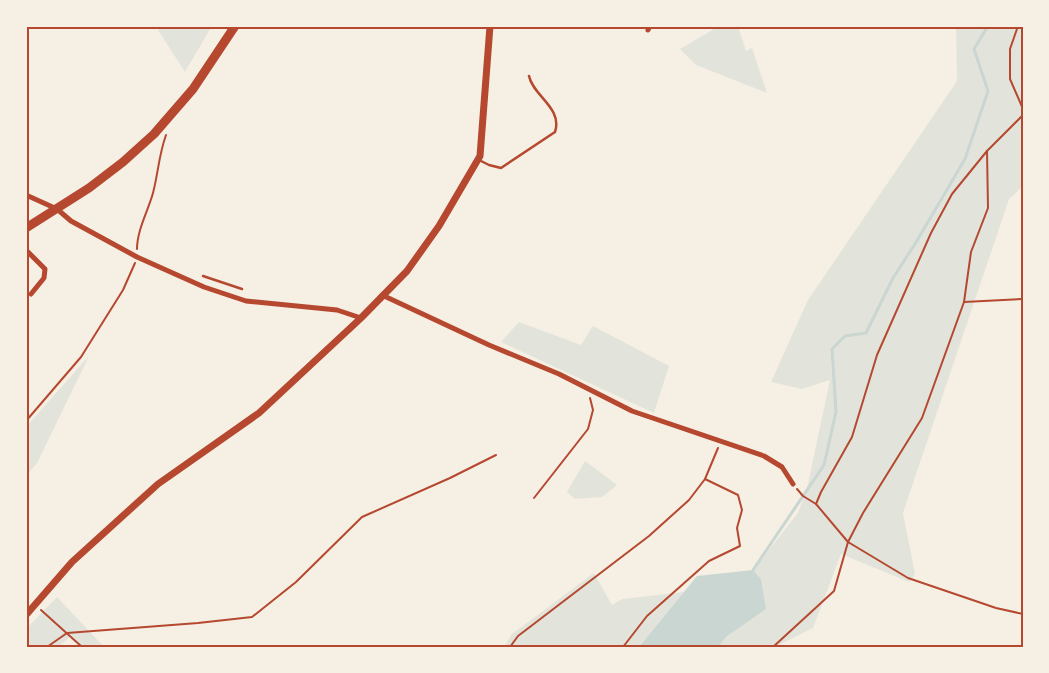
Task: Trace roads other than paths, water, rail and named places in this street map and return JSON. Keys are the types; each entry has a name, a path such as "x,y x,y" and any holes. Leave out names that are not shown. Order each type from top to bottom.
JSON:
{"highway":[{"path":"26,228 89,188 123,162 154,134 193,89 234,26"}],"street":[{"path":"26,615 72,562 158,484 260,413 361,318 407,271 438,226 480,156 490,26"},
{"path":"26,195 57,209 71,221 137,257 213,290 246,301 337,310 361,318"},
{"path":"26,250 45,268 44,278 31,294"},
{"path":"382,295 489,345 559,374 632,411 764,456 782,467 792,484"}],"lane":[{"path":"478,160 501,168 555,132 554,115 548,102 536,92 529,76"},
{"path":"204,276 242,289"},
{"path":"213,290 216,281"}],"waterway":[{"path":"753,570 824,465 836,412 832,349 845,336 866,333 893,278 965,159 988,91 974,49 988,26"}]}
